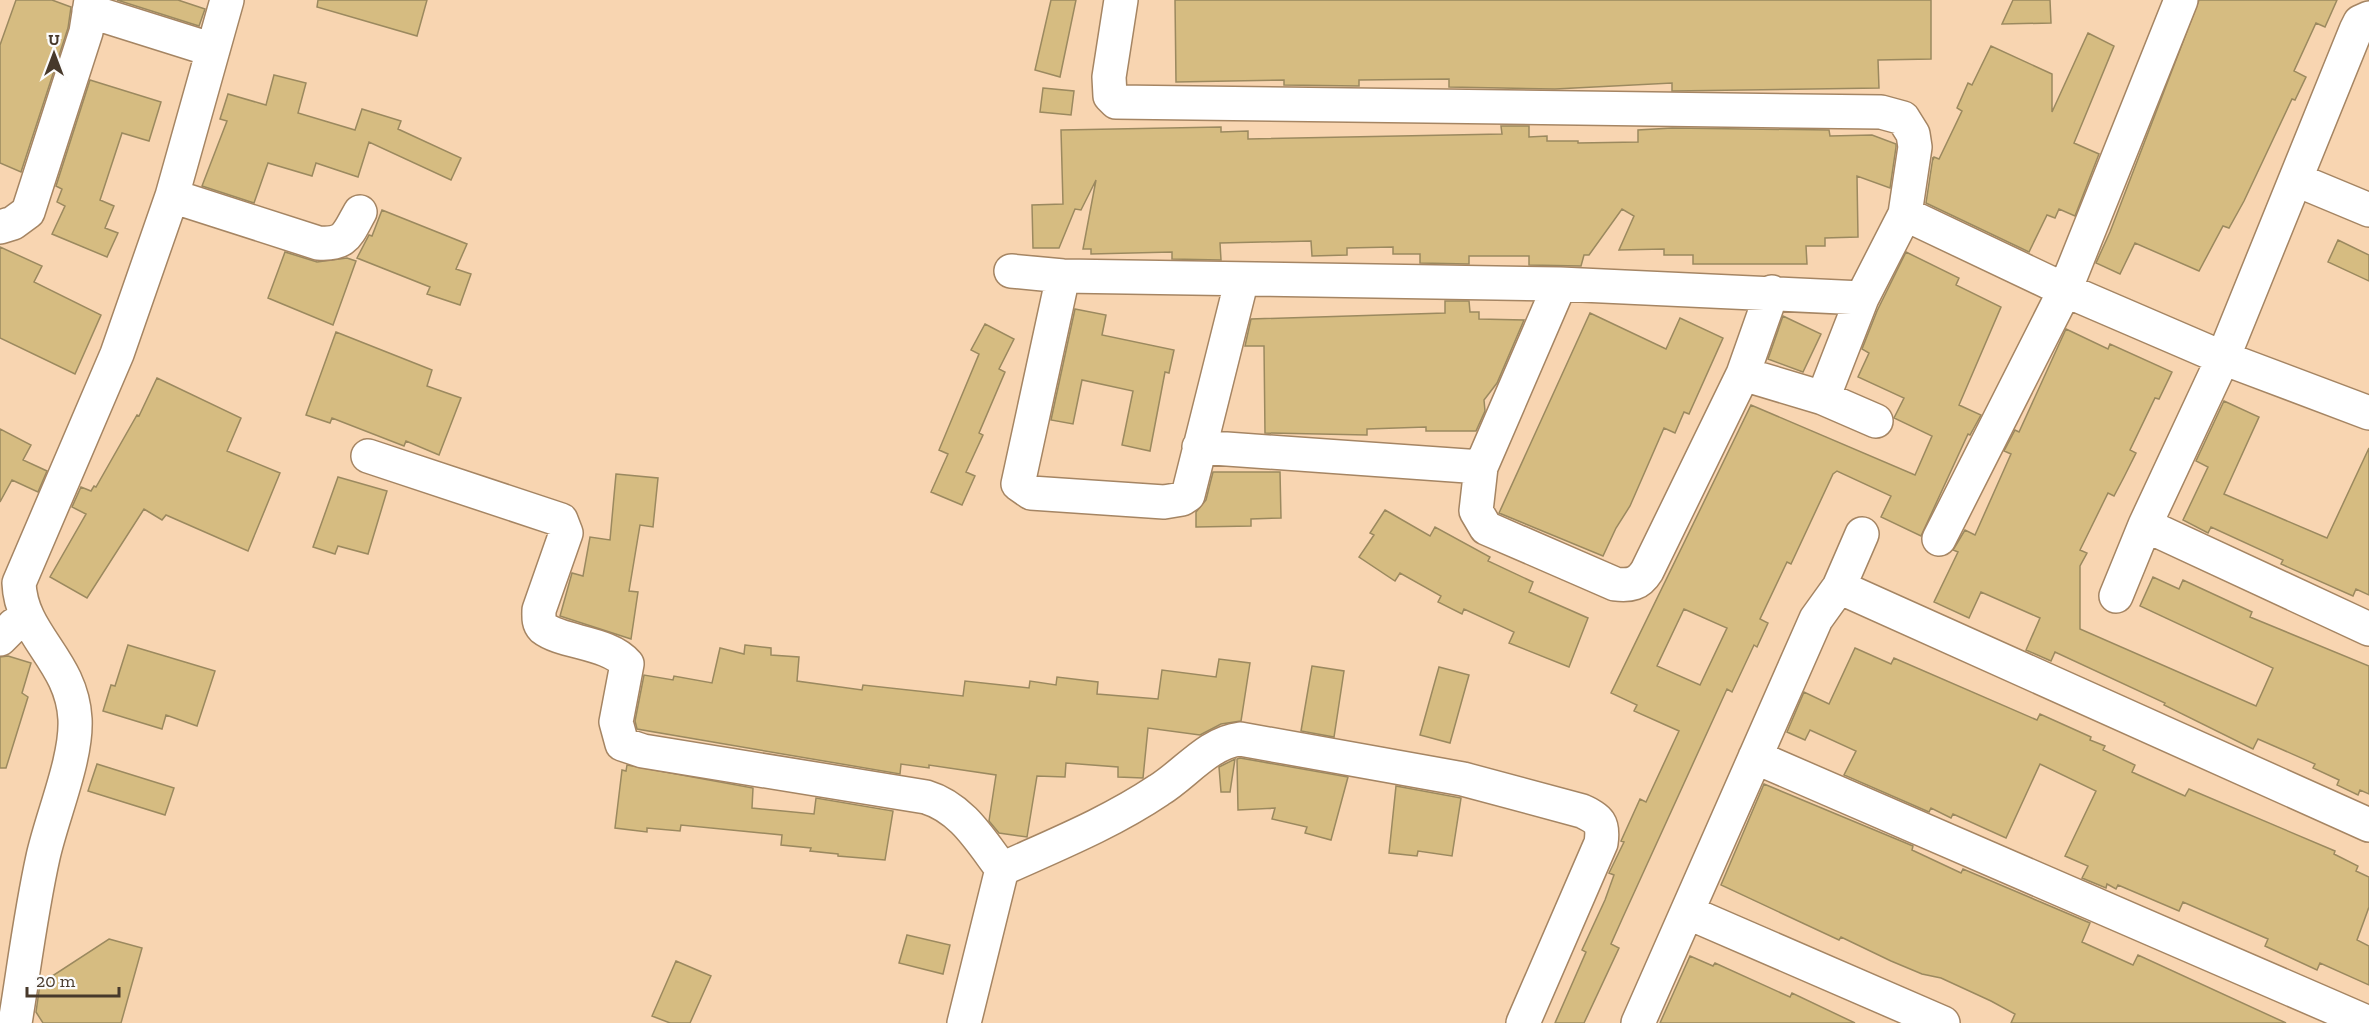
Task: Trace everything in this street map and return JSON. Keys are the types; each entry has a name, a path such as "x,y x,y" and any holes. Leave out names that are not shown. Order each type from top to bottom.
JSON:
{"street":[{"path":"15,1023 43,857 69,762 75,722 72,698 60,666 27,619 20,604 20,583 117,354 172,196 227,0"},
{"path":"1121,0 1109,77 1110,96 1116,102 1881,112 1903,118 1913,134 1915,147 1905,214 1862,298 1823,398"},
{"path":"1940,539 2065,290 2181,0"},
{"path":"0,227 13,223 28,212 86,32 90,5 213,50"},
{"path":"2116,596 2145,525 2223,358 2356,30 2361,22 2369,18"},
{"path":"2297,180 2369,210"},
{"path":"172,196 318,243 334,244 345,238 360,212"},
{"path":"1905,214 2065,290 2223,358 2369,413"},
{"path":"1011,271 1063,276 1333,278 1560,284 1772,292 1862,298"},
{"path":"1063,276 1018,484 1031,493 1174,502 1188,495 1198,447 1242,279"},
{"path":"1560,284 1481,467 1476,511 1486,528 1615,584 1635,583 1641,580 1647,571 1743,374 1772,292"},
{"path":"1743,374 1823,398 1876,421"},
{"path":"1198,447 1481,467"},
{"path":"368,456 561,520 566,528 564,541 539,610 538,620 544,629 606,650 622,658 627,664 616,722 622,744 643,751 926,797 943,802 960,814 1002,869"},
{"path":"2145,525 2369,630"},
{"path":"1638,1023 1816,619 1839,587 1862,534"},
{"path":"1839,587 2369,825"},
{"path":"0,639 14,625 27,619"},
{"path":"1002,869 1094,827 1159,790 1217,746 1239,739 1463,779 1582,811 1598,819 1603,829 1601,843 1522,1023"},
{"path":"1755,758 2369,1023"},
{"path":"964,1023 1002,869"},
{"path":"1687,912 1943,1023"}],"building":[{"path":"16,0 52,0 71,7 68,28 21,172 0,163 0,45"},
{"path":"117,0 178,0 205,9 199,26"},
{"path":"318,0 427,0 417,36 317,7"},
{"path":"1051,0 1076,0 1060,77 1035,70"},
{"path":"1175,0 1931,0 1931,59 1878,60 1879,88 1672,91 1672,83 1555,89 1449,87 1449,79 1359,80 1359,86 1284,85 1284,80 1176,82"},
{"path":"2013,0 2050,0 2051,23 2002,24"},
{"path":"2199,0 2337,0 2325,27 2316,23 2294,71 2306,77 2295,100 2292,99 2244,201 2229,228 2223,226 2199,271 2135,243 2120,274 2096,263"},
{"path":"2088,33 2114,46 2074,143 2099,154 2075,216 2059,209 2055,218 2047,215 2029,252 1926,203 1933,157 1933,160 1934,157 1939,159 1962,111 1957,108 1968,83 1972,85 1991,46 2052,74 2052,112"},
{"path":"274,75 306,83 298,113 355,130 362,109 401,121 398,129 461,158 451,180 369,142 358,177 316,163 312,176 268,163 254,203 202,186 227,121 220,119 228,94 266,105"},
{"path":"90,80 161,102 149,141 122,133 100,200 114,206 105,228 118,233 107,257 52,234 65,206 57,202 62,189 56,186"},
{"path":"1043,88 1074,91 1071,115 1040,112"},
{"path":"1501,126 1529,126 1529,137 1547,136 1547,141 1578,141 1578,143 1638,142 1638,130 1672,128 1829,130 1830,136 1872,135 1896,144 1896,147 1890,188 1857,176 1858,237 1825,238 1825,246 1806,246 1807,264 1693,264 1693,255 1664,255 1664,249 1619,250 1634,216 1622,209 1589,255 1584,255 1581,266 1529,265 1529,256 1469,256 1469,264 1420,263 1420,254 1393,254 1393,247 1347,248 1347,255 1312,256 1311,241 1220,243 1221,260 1172,259 1172,252 1091,254 1091,249 1083,249 1096,180 1081,210 1075,209 1059,248 1033,248 1032,205 1063,204 1061,130 1221,127 1221,132 1248,131 1248,139 1502,134"},
{"path":"382,210 467,244 456,269 471,274 460,305 427,294 430,287 357,258 369,235 372,236"},
{"path":"2338,240 2369,255 2369,281 2328,262"},
{"path":"0,247 42,266 34,282 101,315 75,374 0,338"},
{"path":"285,252 317,262 347,258 356,261 333,325 268,298"},
{"path":"1906,252 1959,278 1956,285 2001,307 1959,405 1981,415 1970,435 1968,434 1921,536 1881,517 1891,496 1837,471 1833,474 1791,564 1787,562 1760,619 1768,623 1757,647 1754,645 1732,692 1727,689 1623,917 1611,944 1619,948 1584,1023 1555,1023 1586,952 1582,950 1605,900 1614,875 1609,873 1624,842 1621,841 1640,799 1646,802 1679,731 1634,711 1637,705 1611,693 1751,405 1915,475 1932,436 1894,418 1904,398 1858,377 1869,353 1862,349 1877,311","holes":["1684,609 1727,628 1700,685 1657,666"]},
{"path":"1445,301 1469,301 1470,312 1479,312 1479,319 1524,320 1497,383 1484,400 1485,411 1476,431 1426,431 1426,427 1367,429 1367,435 1265,433 1264,346 1245,346 1251,319 1445,313"},
{"path":"1075,309 1106,315 1102,335 1174,350 1169,373 1165,372 1150,451 1122,445 1133,391 1082,380 1073,424 1051,420"},
{"path":"1590,313 1666,349 1680,318 1723,338 1689,414 1684,412 1675,433 1664,428 1630,506 1616,528 1603,556 1499,513"},
{"path":"1783,316 1821,334 1803,372 1768,359"},
{"path":"985,324 1014,339 999,369 1005,372 979,433 983,435 966,472 975,476 962,505 931,492 948,454 939,450 979,354 971,350"},
{"path":"2066,329 2108,349 2110,344 2172,372 2159,399 2155,398 2130,450 2136,453 2124,477 2114,496 2108,493 2080,550 2087,553 2080,566 2080,629 2256,706 2273,668 2140,606 2153,577 2179,589 2183,580 2252,612 2250,617 2369,666 2369,794 2360,790 2358,795 2337,785 2339,780 2313,768 2315,764 2258,739 2253,749 2164,705 2165,703 2055,652 2051,661 2026,650 2040,618 1981,592 1969,618 1934,602 1958,552 1953,550 1965,530 1975,535 2011,454 2004,451 2015,430 2019,432"},
{"path":"336,332 432,370 427,386 461,398 439,455 406,441 404,446 332,418 330,423 306,415"},
{"path":"157,378 241,418 227,451 280,473 248,551 166,515 162,520 144,509 87,598 50,577 86,514 72,507 81,487 91,491 94,486 96,487 137,415 139,416"},
{"path":"2224,401 2259,417 2224,494 2327,538 2369,448 2369,595 2356,589 2353,596 2281,564 2283,560 2211,527 2208,533 2183,520 2208,467 2196,461"},
{"path":"0,429 31,445 23,460 47,471 38,492 12,480 0,502"},
{"path":"1213,472 1280,472 1281,518 1251,519 1251,526 1196,527 1196,512 1206,500"},
{"path":"616,474 658,478 653,527 640,525 629,591 638,592 631,639 560,616 572,573 583,576 590,537 610,540"},
{"path":"338,477 387,491 368,554 338,546 335,554 313,547"},
{"path":"1385,510 1430,536 1435,527 1490,557 1488,561 1533,582 1529,592 1588,618 1569,667 1509,643 1514,632 1464,609 1462,614 1438,602 1441,596 1400,573 1395,581 1359,557 1374,535 1370,533"},
{"path":"128,645 215,671 197,726 166,715 162,729 103,711 111,685 115,686"},
{"path":"745,645 771,648 771,655 799,657 797,681 862,690 863,685 963,696 965,681 1029,688 1030,681 1056,685 1057,677 1098,682 1097,694 1158,699 1162,670 1216,677 1219,659 1250,663 1241,721 1221,724 1200,735 1148,728 1143,778 1118,777 1118,767 1066,763 1065,777 1037,776 1027,837 999,833 989,821 996,775 929,765 929,768 901,764 900,774 637,729 635,721 644,675 673,680 674,676 712,683 720,648 744,654"},
{"path":"1855,648 1891,664 1894,658 2037,720 2040,714 2091,737 2090,740 2105,746 2103,750 2135,765 2132,772 2185,796 2189,789 2335,851 2334,854 2358,866 2356,871 2369,877 2369,907 2357,940 2369,946 2369,985 2320,963 2317,970 2265,946 2268,939 2183,902 2179,911 2118,885 2116,889 2107,884 2106,888 2082,878 2088,866 2065,856 2096,791 2040,764 2006,838 1953,814 1951,818 1931,808 1929,812 1844,775 1856,751 1810,730 1805,740 1787,732 1804,692 1829,704"},
{"path":"8,656 31,663 22,693 28,697 6,768 0,768 0,657"},
{"path":"1312,666 1344,671 1334,737 1301,731"},
{"path":"1439,667 1469,675 1450,743 1420,735"},
{"path":"1235,759 1230,792 1221,792 1219,767"},
{"path":"1237,759 1348,777 1331,840 1305,833 1307,827 1272,819 1275,808 1238,810"},
{"path":"97,764 174,788 165,815 88,791"},
{"path":"627,765 753,788 752,808 814,814 816,798 893,811 885,860 838,856 838,854 810,851 811,848 781,845 782,835 681,825 680,831 647,828 647,832 615,828 622,770 626,771"},
{"path":"1764,784 1913,846 1912,850 1961,873 1963,869 2090,923 2082,942 2133,965 2138,955 2286,1023 2011,1023 2015,1014 1991,1001 1941,978 1922,974 1891,961 1841,937 1839,940 1721,885"},
{"path":"1396,786 1461,798 1452,856 1418,851 1417,856 1389,853"},
{"path":"907,935 950,945 943,974 899,963"},
{"path":"109,939 142,948 121,1023 43,1023 36,1012 40,984"},
{"path":"1690,956 1713,966 1715,963 1790,997 1792,993 1855,1023 1660,1023"},
{"path":"676,961 711,976 690,1023 670,1023 652,1016"}]}
